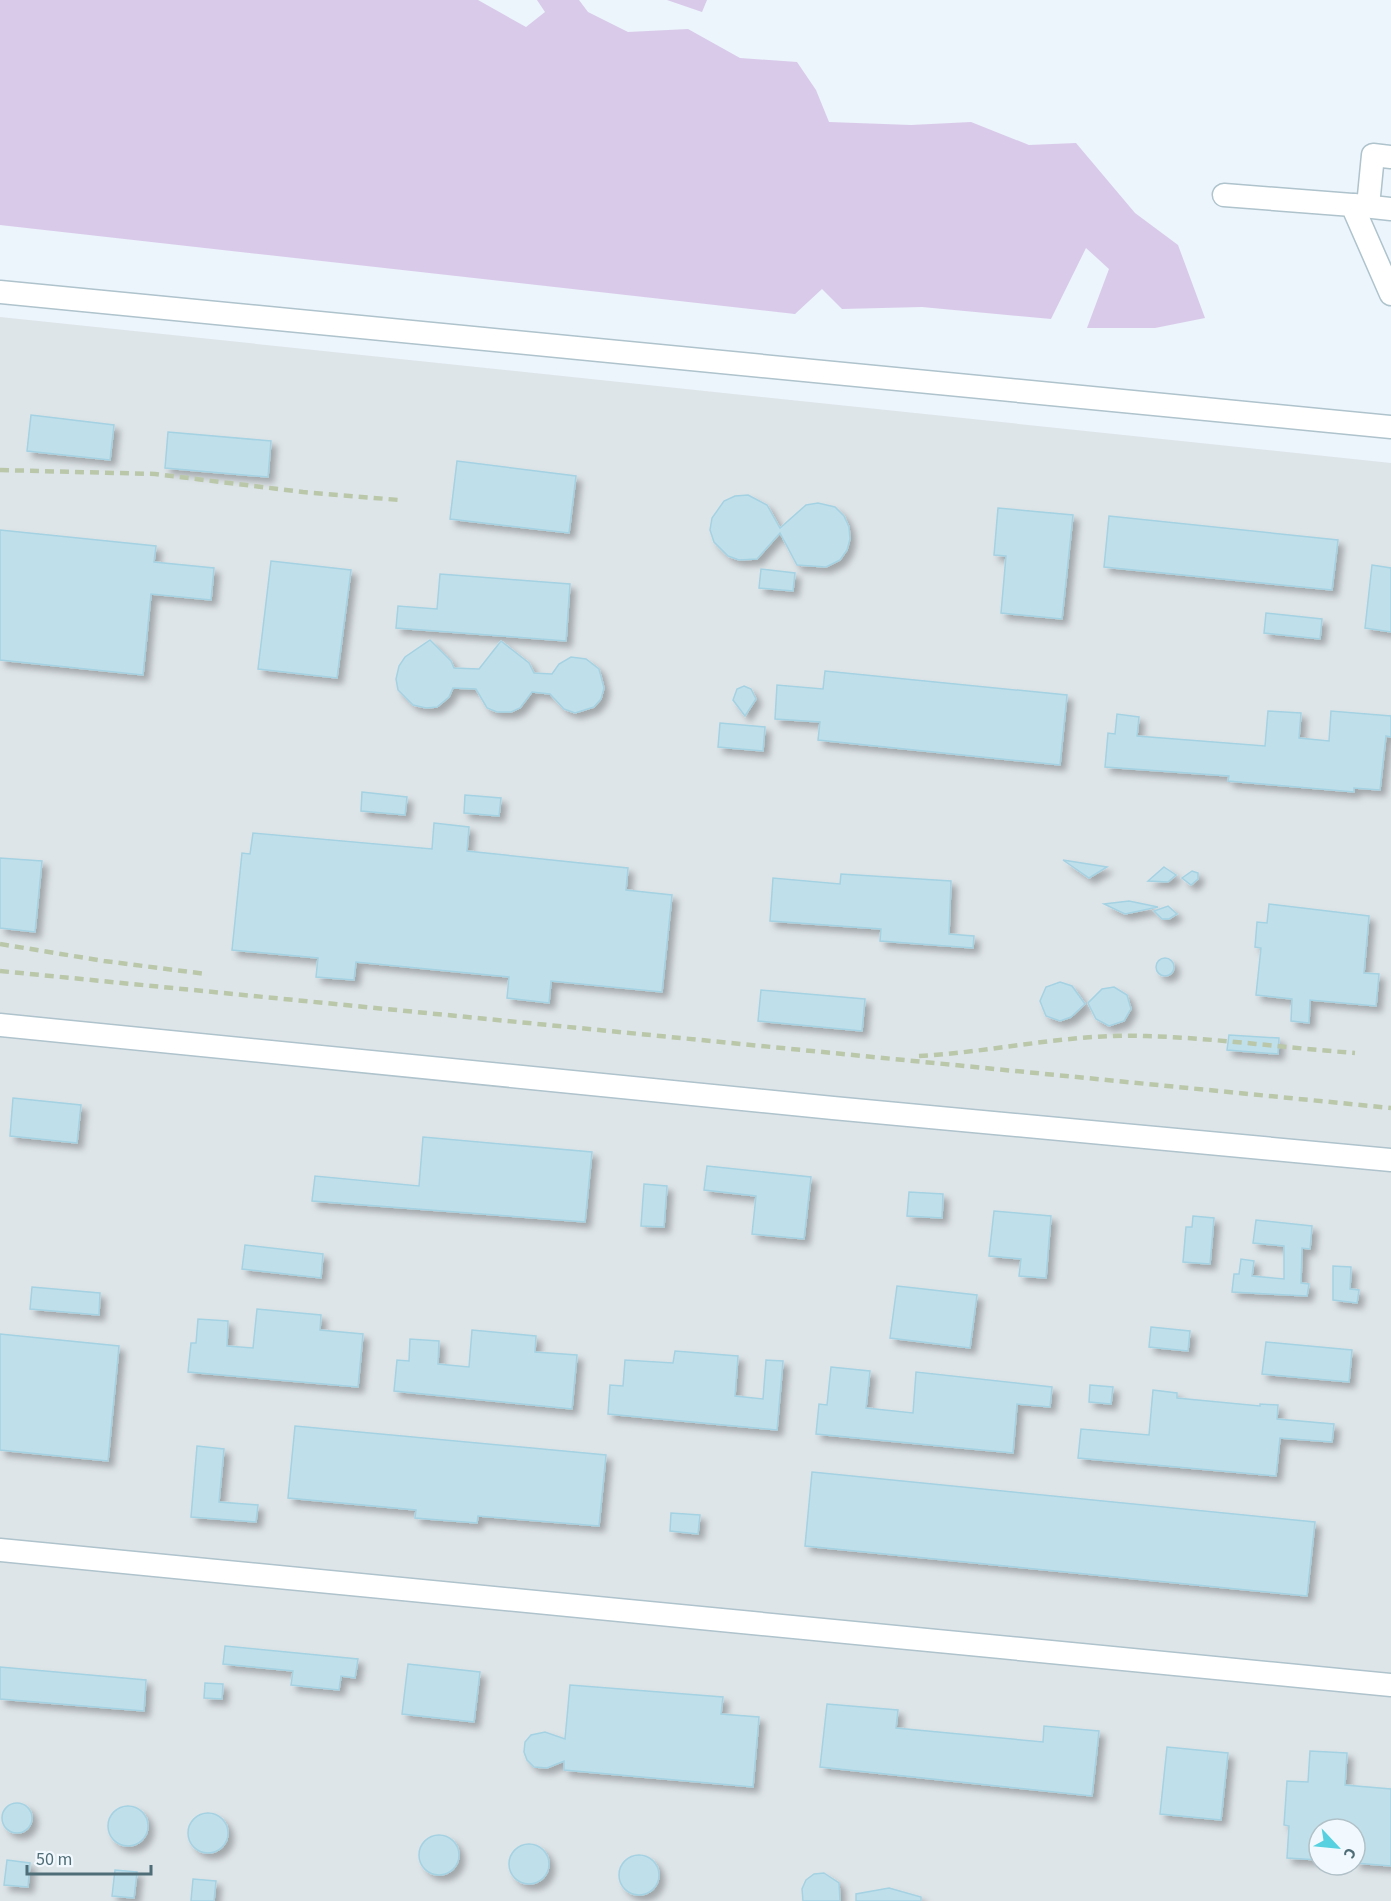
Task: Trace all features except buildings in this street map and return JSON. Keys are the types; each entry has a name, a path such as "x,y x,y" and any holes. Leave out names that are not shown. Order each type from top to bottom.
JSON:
{"street":[{"path":"1391,157 1373,155 1360,206 1391,294"},
{"path":"1224,195 1391,209"},
{"path":"0,292 1391,427"},
{"path":"0,1025 833,1108 1391,1160"},
{"path":"0,1550 1391,1684"}],"shaded area":[{"path":"0,0 478,0 526,27 545,12 537,0 579,0 588,12 628,32 688,29 740,58 797,62 816,90 829,122 911,125 971,122 1029,145 1076,143 1135,213 1178,245 1205,318 1155,328 1087,328 1109,269 1086,248 1051,319 922,307 842,309 822,289 795,314 0,225"},
{"path":"667,0 707,0 702,12"},
{"path":"0,317 1391,463 1391,1901 0,1901"}],"railway":[{"path":"0,470 155,474 303,492 399,500"},
{"path":"0,944 104,961 206,974"},
{"path":"0,971 1391,1108"},
{"path":"919,1056 1089,1037 1118,1036 1198,1039 1355,1053"}]}
